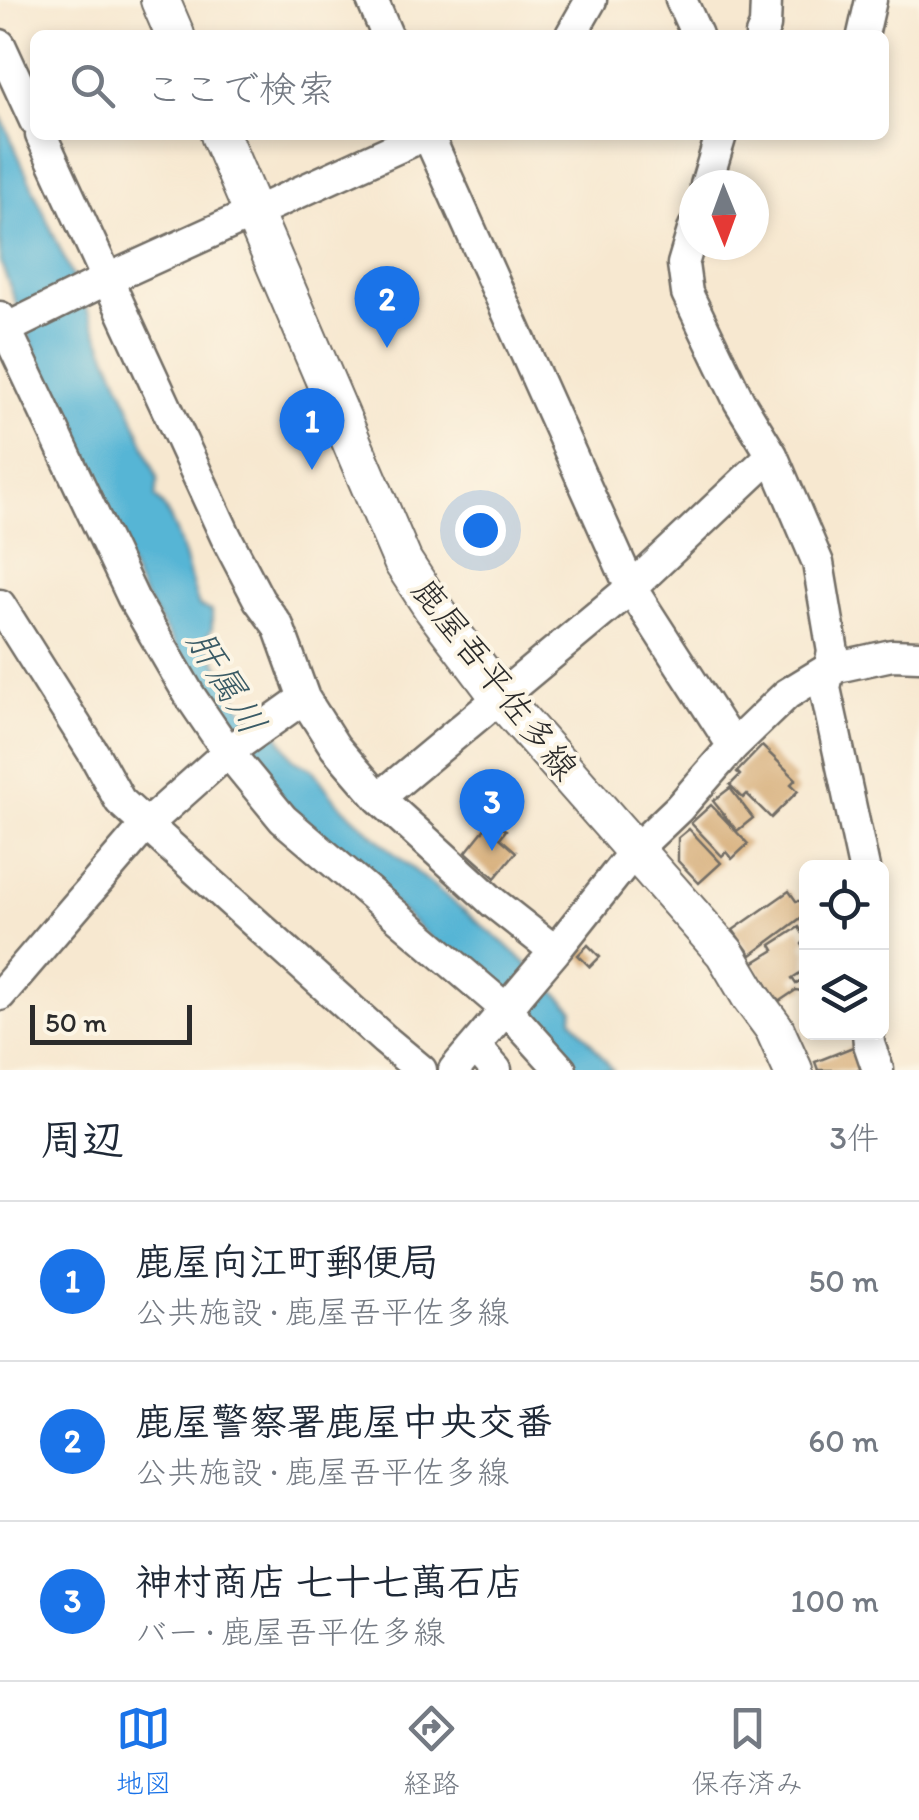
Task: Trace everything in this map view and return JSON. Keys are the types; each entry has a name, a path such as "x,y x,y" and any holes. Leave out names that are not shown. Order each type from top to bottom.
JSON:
{"main road":[{"path":"160,0 174,30"},
{"name":"鹿屋吾平佐多線","path":"222,140 403,562 500,697 725,952 774,1028 793,1070"}],"street":[{"path":"372,0 385,30"},
{"path":"575,30 591,0"},
{"path":"681,0 695,30"},
{"path":"763,30 766,0"},
{"path":"864,30 870,0"},
{"path":"0,44 30,111"},
{"path":"43,140 102,282 226,538 259,600 278,626 304,698 335,747 379,798 494,903 555,951"},
{"path":"416,140 5,325 133,598 190,696 284,819 506,1008 561,1070"},
{"path":"429,140 631,588 733,746"},
{"path":"710,170 720,140"},
{"path":"684,260 687,293 739,401 772,455 818,564 833,652 825,688 862,860"},
{"path":"379,798 631,588 772,455"},
{"path":"0,605 120,802 422,1070"},
{"path":"454,1070 636,849 787,694 828,669 892,655 919,656"},
{"path":"0,996 146,826 233,749 304,698"},
{"path":"869,1040 878,1070"},
{"path":"475,1046 496,1070"}],"water":[{"name":"肝属川","path":"0,114 125,395 158,480 155,497 177,533 199,606 212,611 212,628 205,641 244,712 252,718 267,717 293,759 312,769 337,802 512,950 573,1009 572,1019 613,1070 571,1070 253,772 141,591 37,357 0,261"}],"building":[{"path":"762,746 796,779 791,784 798,791 771,818 747,794 743,798 730,785"},
{"path":"730,788 753,818 737,831 713,801"},
{"path":"711,805 748,844 732,859 726,852 722,856 691,823"},
{"path":"491,821 506,830 500,838 516,852 495,878 466,852"},
{"path":"689,829 721,863 699,883 678,861 678,838"},
{"path":"789,891 799,901 799,919 751,955 733,930"},
{"path":"799,927 799,974 792,978 796,984 799,982 799,991 778,1002 753,963 774,950 771,945"},
{"path":"588,945 600,957 590,967 578,955"},
{"path":"863,1043 867,1070 818,1070 815,1062"}],"place":[{"name":"鹿屋警察署鹿屋中央交番","path":"387,348"},
{"name":"鹿屋向江町郵便局","path":"312,470"},
{"name":"神村商店 七十七萬石店","path":"492,851"}]}
